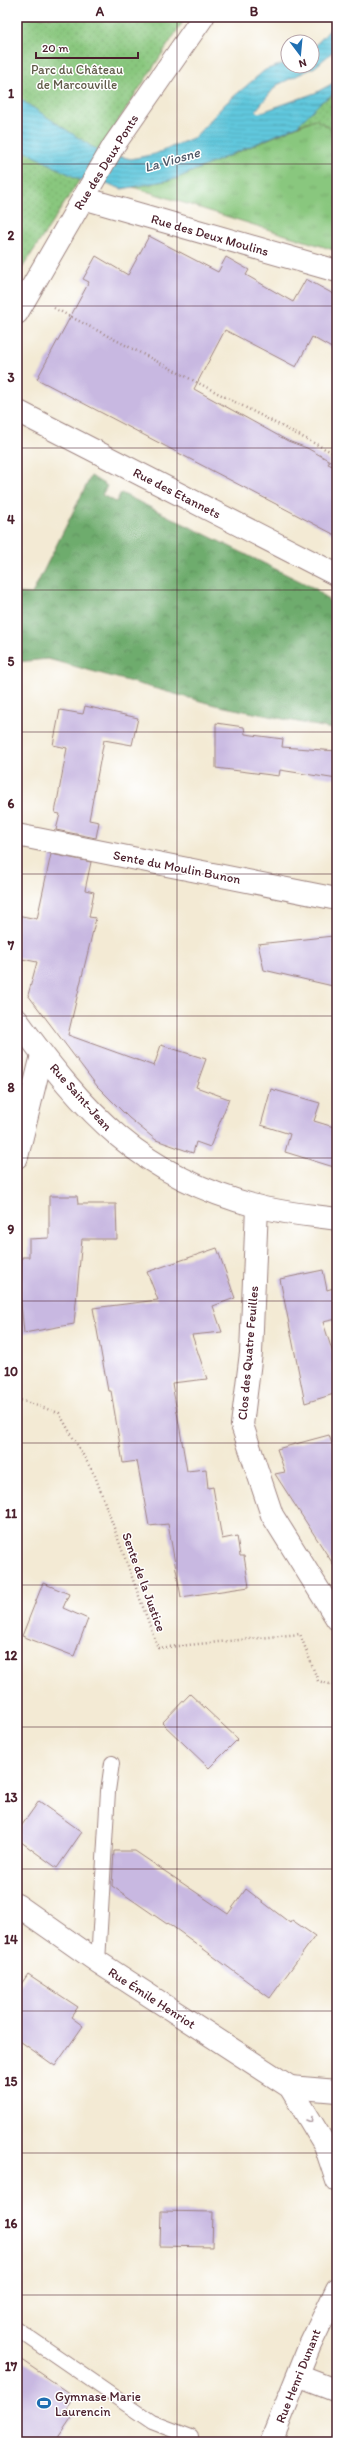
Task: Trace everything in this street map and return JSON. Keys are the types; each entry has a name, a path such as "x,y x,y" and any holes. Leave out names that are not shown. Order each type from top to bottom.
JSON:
{"street":[{"name":"Rue des Deux Ponts","path":"17,313 114,145 203,17"},
{"name":"Rue des Deux Moulins","path":"86,192 337,272"},
{"name":"Rue des Etannets","path":"17,411 337,575"},
{"name":"Sente du Moulin Bunon","path":"17,835 337,898"},
{"name":"Rue Saint-Jean","path":"17,1020 42,1055 103,1125 134,1151 169,1174 223,1196 258,1207 337,1219"},
{"path":"17,1158 42,1055"},
{"name":"Clos des Quatre Feuilles","path":"258,1207 251,1353 242,1425 272,1515 337,1619"},
{"name":"Rue Émile Henriot","path":"17,1905 98,1962 290,2087 325,2145 337,2181"},
{"name":"Rue Émile Henriot","path":"290,2087 337,2091"},
{"name":"Rue Henri Dunant","path":"271,2442 298,2376 337,2289"},
{"path":"298,2376 337,2391"}],"lane":[{"path":"98,1962 108,1791 112,1763"},
{"path":"17,2329 152,2422 191,2437"}],"path":[{"path":"50,306 337,455"},
{"name":"Sente de la Justice","path":"17,1399 59,1413 91,1470 158,1648 300,1634 318,1681 337,1686"}],"green space":[{"name":"Parc du Château de Marcouville","path":"17,17 186,17 17,276"},
{"path":"337,92 337,141 330,128 315,119 297,126 321,102"},
{"path":"315,119 330,128 337,141 337,251 133,187 175,179"},
{"path":"91,476 107,486 102,495 116,502 121,493 316,589 337,608 337,730 215,705 48,659 17,662 17,593 32,594"}],"water":[{"path":"337,22 337,48 320,63 320,40"},
{"name":"La Viosne","path":"280,65 280,74 300,74 277,85 256,110 259,113 315,93 337,81 337,92 321,102 297,126 175,179 122,189 111,185 80,180 17,147 17,97 100,152 131,159 155,154 195,137 225,104 265,70"}],"building":[{"path":"149,236 218,272 226,257 249,270 246,275 293,302 306,279 337,296 337,351 312,337 296,367 225,330 194,389 288,441 307,448 330,461 328,464 337,468 337,536 37,379 89,282 83,279 96,256 128,275"},
{"path":"85,706 138,718 132,745 104,740 89,820 99,822 96,838 56,830 60,814 55,813 67,748 53,745 60,710 83,714"},
{"path":"216,723 244,727 245,734 283,739 282,747 337,751 337,779 280,770 279,776 216,768"},
{"path":"51,854 91,862 85,890 94,892 89,917 96,918 68,1035 154,1066 161,1045 206,1059 196,1087 229,1099 210,1147 196,1142 193,1153 156,1140 129,1118 97,1086 28,995 37,962 17,958 17,915 37,919"},
{"path":"333,936 337,987 264,970 258,944"},
{"path":"271,1089 320,1103 314,1121 337,1128 337,1168 285,1152 290,1134 261,1125"},
{"path":"49,1196 77,1196 78,1204 116,1204 117,1239 82,1239 74,1324 24,1333 20,1294 22,1257 29,1257 29,1239 49,1238"},
{"path":"217,1248 235,1298 213,1306 222,1332 192,1335 207,1379 172,1383 187,1471 206,1469 208,1488 213,1487 222,1539 237,1536 240,1556 244,1556 249,1587 181,1597 168,1524 149,1526 137,1461 123,1463 111,1391 108,1391 93,1308 158,1300 147,1272"},
{"path":"323,1270 327,1290 337,1287 337,1319 323,1322 337,1366 337,1393 305,1403 280,1279"},
{"path":"329,1435 337,1458 337,1570 275,1474 285,1472 277,1449"},
{"path":"43,1583 69,1594 63,1608 88,1619 74,1656 22,1636"},
{"path":"190,1694 238,1739 209,1768 162,1723"},
{"path":"39,1801 82,1832 57,1868 17,1839 17,1832"},
{"path":"114,1851 135,1851 228,1914 246,1889 290,1923 292,1920 315,1936 270,1998 168,1923 167,1924 112,1886"},
{"path":"28,1974 78,2007 71,2017 83,2026 55,2066 17,2039 17,1990"},
{"path":"161,2211 213,2212 212,2247 160,2246"},
{"name":"Gymnase Marie Laurencin","path":"17,2357 74,2396 66,2409 74,2414 55,2442 17,2442"}],"place":[{"name":"Gymnase Marie Laurencin","path":"44,2403"}]}
